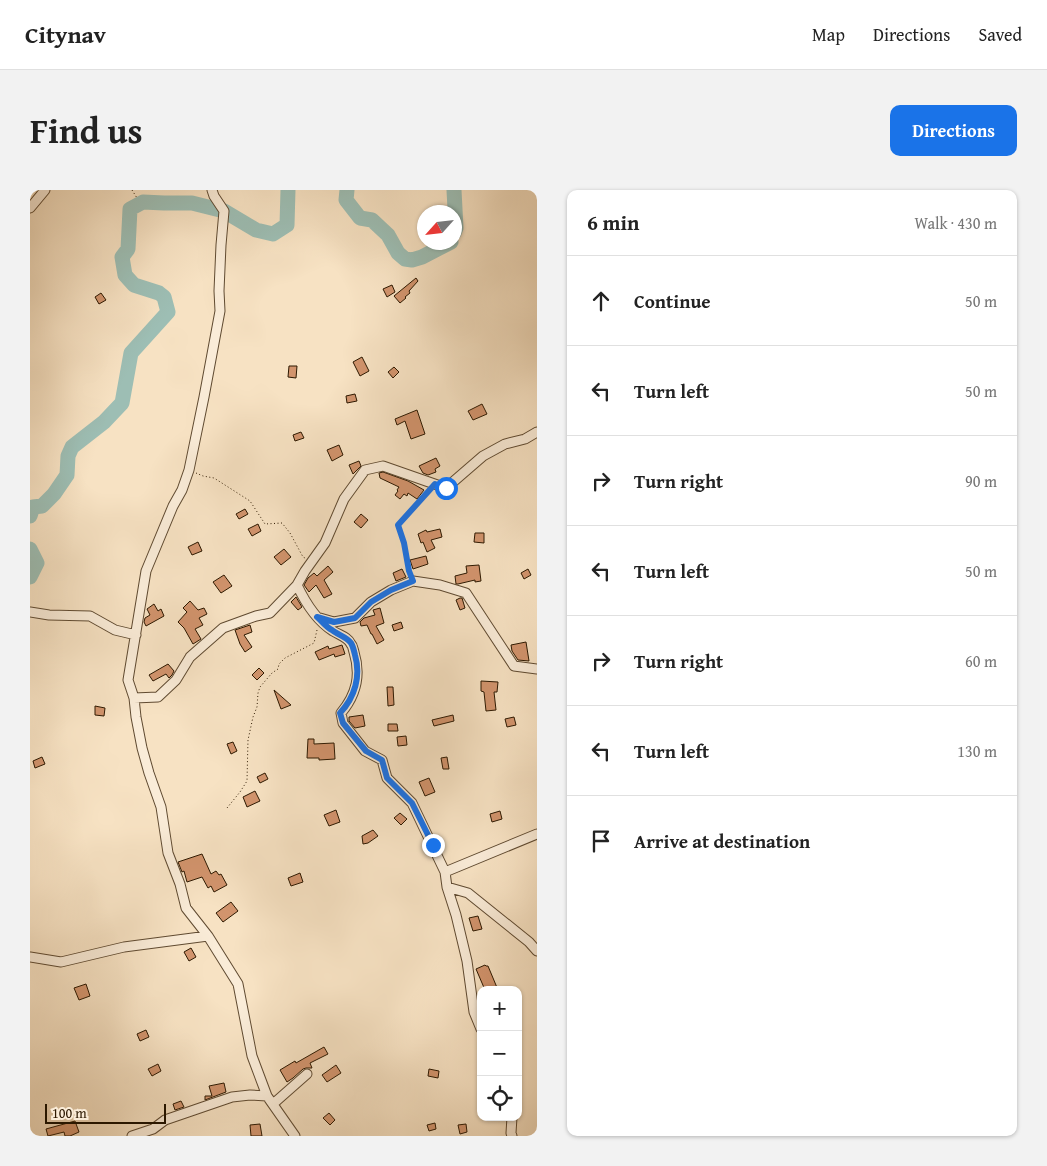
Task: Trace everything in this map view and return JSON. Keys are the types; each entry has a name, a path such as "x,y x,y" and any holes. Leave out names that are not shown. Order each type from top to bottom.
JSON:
{"street":[{"path":"30,208 45,190"},
{"path":"212,190 224,211 221,245 220,311 189,470 146,571 128,680 134,698 142,748 161,807 168,853 180,884 186,908 208,936 238,984 252,1056 266,1096 295,1136"},
{"path":"134,698 158,697 176,680 190,657 223,628 256,616 270,614 297,585 325,544 344,499 365,470 383,466 446,488 483,456 504,444 525,439 537,432"},
{"path":"317,617 334,622 355,618 371,602 391,590 413,581 440,585 466,593 514,666 537,669"},
{"path":"297,585 317,617 351,643 358,675 354,691 347,706 340,713 343,723 366,751 382,760 387,778 412,803 446,872 447,887 467,961 474,1012 477,1019"},
{"path":"30,612 49,615 90,616 115,630 136,635"},
{"path":"446,872 537,834"},
{"path":"447,887 468,893 529,942 537,951"},
{"path":"30,957 61,962 124,947 208,936"},
{"path":"273,1104 307,1074"},
{"path":"132,1136 153,1129 166,1120 232,1098 250,1095 266,1096"},
{"path":"512,1121 512,1136"}],"path":[{"path":"132,190 137,198"},
{"path":"189,470 202,476 214,478 250,501 265,524 282,523 290,533 303,558 313,560"},
{"path":"413,581 398,525 435,484"},
{"path":"227,808 247,782 248,740 260,688 272,673 278,669 279,664 285,658 314,643 317,632 317,617"}],"building":[{"path":"416,278 418,281 400,303 394,296"},
{"path":"392,285 395,292 387,297 383,289"},
{"path":"101,293 106,300 99,304 95,297"},
{"path":"362,357 369,371 360,376 353,362"},
{"path":"289,366 297,366 296,378 288,377"},
{"path":"394,367 399,372 393,378 388,372"},
{"path":"355,394 357,401 347,403 346,396"},
{"path":"482,404 487,414 473,420 468,411"},
{"path":"417,410 425,434 411,439 405,421 397,425 395,419"},
{"path":"301,432 304,438 295,441 293,435"},
{"path":"339,445 343,455 332,461 327,450"},
{"path":"436,458 440,466 435,469 436,472 428,475 423,473 419,466"},
{"path":"359,461 361,466 353,474 349,465"},
{"path":"383,472 408,481 424,490 417,499 408,493 407,496 404,494 400,499 395,495 399,487 380,478 379,473"},
{"path":"245,509 248,514 239,519 236,514"},
{"path":"361,514 368,520 361,528 354,522"},
{"path":"258,524 261,531 252,536 248,529"},
{"path":"440,529 442,537 431,540 435,548 427,552 418,534 426,530 427,532"},
{"path":"475,533 484,533 484,543 474,542"},
{"path":"198,542 202,551 192,555 188,547"},
{"path":"284,549 291,557 281,565 274,557"},
{"path":"426,556 428,564 413,569 410,560"},
{"path":"479,565 481,581 475,582 475,580 456,584 455,576 467,573 466,566"},
{"path":"328,566 333,572 324,580 332,594 324,598 316,585 309,592 304,585 314,573 317,576"},
{"path":"402,569 406,577 396,581 393,573"},
{"path":"528,569 531,575 524,579 521,573"},
{"path":"224,575 232,586 221,593 213,582"},
{"path":"296,597 302,607 298,610 291,602"},
{"path":"462,598 465,608 460,610 456,600"},
{"path":"190,601 198,610 204,608 207,614 199,618 203,625 195,629 201,639 193,644 184,628 178,622 187,612 183,608"},
{"path":"154,604 158,611 161,609 164,616 146,626 145,618 150,615 147,609"},
{"path":"380,608 384,623 376,626 384,640 377,644 367,625 361,626 360,622 364,618 375,615 373,610"},
{"path":"401,622 403,628 394,631 392,625"},
{"path":"250,625 252,632 244,635 252,647 245,652 235,630"},
{"path":"526,642 529,661 518,660 512,651 511,645"},
{"path":"342,645 345,654 335,657 334,654 319,660 315,652 328,646 329,649"},
{"path":"168,664 174,671 172,675 169,678 166,674 153,681 149,675"},
{"path":"259,668 264,673 257,680 252,675"},
{"path":"481,681 498,682 497,692 494,692 496,710 486,711 484,692 481,691"},
{"path":"387,687 393,687 394,705 388,706"},
{"path":"274,690 291,705 281,709"},
{"path":"95,706 105,708 104,716 95,715"},
{"path":"363,715 365,726 355,728 349,721 349,717"},
{"path":"453,715 454,721 434,726 432,720"},
{"path":"514,717 516,725 507,727 505,719"},
{"path":"388,724 397,724 398,731 388,731"},
{"path":"406,736 407,745 398,746 397,737"},
{"path":"308,739 314,739 314,744 334,743 335,759 319,760 319,758 307,758"},
{"path":"233,742 237,751 231,754 227,744"},
{"path":"42,757 45,764 35,768 33,761"},
{"path":"447,757 449,769 443,769 441,758"},
{"path":"265,773 268,779 260,783 257,777"},
{"path":"429,778 435,792 425,796 419,782"},
{"path":"255,791 260,801 247,807 243,797"},
{"path":"336,810 340,822 329,826 324,815"},
{"path":"500,811 502,819 492,822 490,814"},
{"path":"400,813 407,819 401,825 394,818"},
{"path":"373,830 378,836 363,844 362,836"},
{"path":"202,854 211,874 216,871 219,875 221,874 227,885 214,892 211,886 208,888 202,877 187,882 184,871 182,872 178,862"},
{"path":"300,873 303,882 291,886 288,878"},
{"path":"231,902 238,911 223,922 216,913"},
{"path":"478,916 482,929 473,931 469,918"},
{"path":"191,948 196,957 189,961 184,952"},
{"path":"485,965 488,966 496,986 483,986 476,969"},
{"path":"86,984 90,996 79,1000 74,988"},
{"path":"146,1030 149,1037 140,1041 137,1034"},
{"path":"324,1047 328,1054 310,1063 312,1068 303,1069 287,1082 280,1070"},
{"path":"158,1064 161,1071 152,1076 148,1069"},
{"path":"336,1065 341,1073 327,1082 322,1075"},
{"path":"429,1069 439,1071 438,1078 428,1076"},
{"path":"224,1083 226,1092 205,1100 205,1096 212,1096 209,1086"},
{"path":"181,1101 184,1107 175,1110 173,1104"},
{"path":"329,1113 335,1120 330,1125 323,1118"},
{"path":"75,1121 79,1132 70,1136 65,1136 64,1132 48,1136 46,1129"},
{"path":"435,1123 436,1129 429,1131 427,1125"},
{"path":"260,1124 262,1136 251,1136 250,1125"},
{"path":"466,1124 467,1132 460,1134 458,1125"}],"waterway":[{"path":"30,516 33,507 42,506 54,494 67,475 68,456 72,447 104,422 122,403 131,353 168,312 164,297 159,293 134,285 125,275 122,257 128,249 130,209 143,202 192,203 224,211 256,230 273,234 287,225 288,190"},
{"path":"347,190 346,200 360,218 372,220 388,235 398,253 405,259 412,260 436,250"},
{"path":"454,190 455,205"},
{"path":"30,549 37,563 30,577"}],"route":[{"path":"433,845 412,803 387,778 382,760 366,751 343,723 340,713 347,706 354,691 358,675 356,659 351,643 317,617 334,622 355,618 371,602 391,590 413,581 398,525 435,484 446,488"}]}
